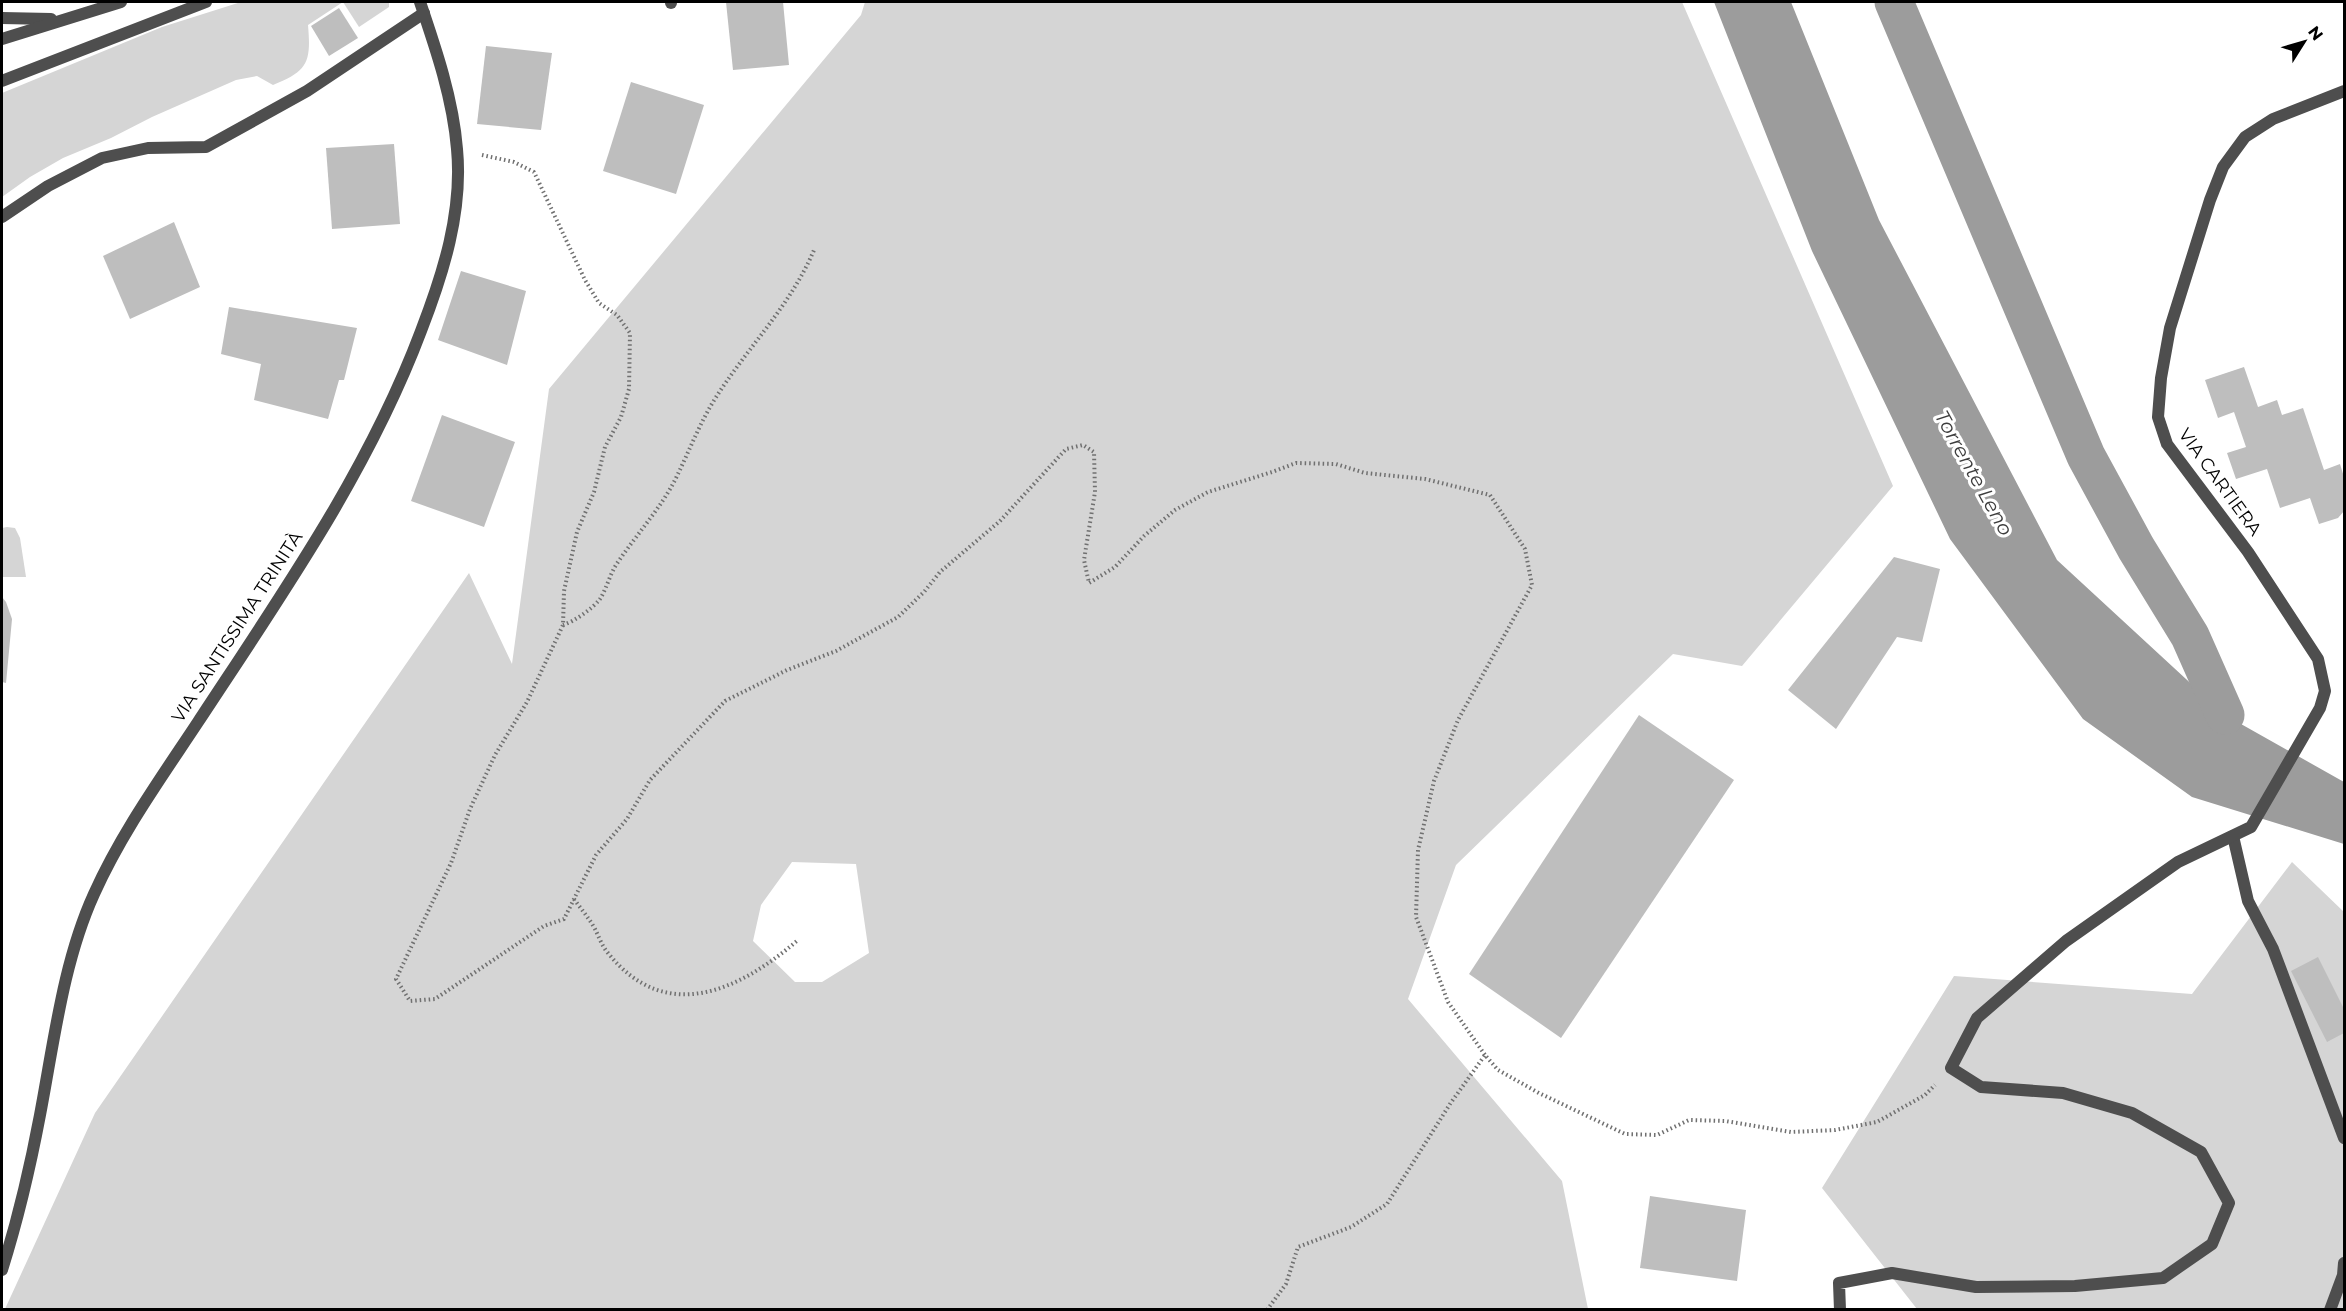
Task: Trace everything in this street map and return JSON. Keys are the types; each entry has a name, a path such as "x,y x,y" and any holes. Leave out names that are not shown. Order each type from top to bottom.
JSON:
{"street":[{"path":"2,39 121,2"},
{"path":"2,81 206,2"},
{"path":"2,217 48,186 102,158 148,148 206,147 307,91 422,7"},
{"name":"VIA SANTISSIMA TRINITÀ","path":"2,1270 40,1116 58,1014 92,897 112,856 141,807 296,571 355,473 410,361 447,257 456,202 458,151 441,67 422,7"},
{"path":"2,18 61,19"},
{"name":"VIA CARTIERA","path":"2233,836 2251,827 2320,708 2325,691 2318,659 2248,552 2167,444 2158,417 2161,378 2170,328 2210,200 2223,167 2245,137 2273,119 2344,91"},
{"path":"1840,1310 1839,1283 1892,1273 1976,1287 2075,1286 2163,1278 2212,1244 2229,1203 2201,1152 2132,1113 2063,1093 1981,1087 1952,1068 1977,1018 2066,941 2178,862 2233,836 2248,901 2273,949 2344,1138"},
{"path":"2330,1310 2343,1275 2344,1263"}],"path":[{"path":"458,151 514,162 534,172 599,303 617,315 630,333 629,389 621,417 605,447 594,492 577,532 564,591 563,625 528,702 495,755 470,809 451,863 396,979 410,1001 435,999 544,926 564,919 596,855 627,819 650,780 724,701 787,670 836,651 897,617 924,592 940,572 1000,520 1066,449 1083,445 1094,452 1095,492 1084,560 1089,583 1115,567 1144,536 1174,510 1208,492 1296,463 1336,464 1376,475 1425,479 1490,495 1525,549 1532,585 1458,720 1434,782 1418,850 1416,917 1448,1002 1498,1070 1625,1134 1657,1135 1689,1120 1725,1121 1791,1132 1836,1130 1877,1122 1925,1095 1952,1068"},
{"path":"563,625 572,622 599,600 616,564 675,480 692,440 714,401 768,328 806,268 814,250"},
{"path":"574,899 594,928 607,953 615,961 640,984 677,996 722,990 749,978 774,962 798,940"},
{"path":"1267,1310 1286,1284 1298,1247 1352,1227 1387,1204 1443,1113 1485,1055"}],"shaded area":[{"path":"241,2 343,2 308,25 308,56 301,69 294,75 273,85 257,76 236,80 63,158 2,197 2,93 162,27"},
{"path":"343,2 389,2 389,7 359,27"},
{"path":"865,2 1682,2 1893,486 1742,666 1673,654 1456,865 1408,999 1562,1181 1588,1309 5,1309 95,1113 469,573 512,664 549,389 861,15","holes":["792,862 856,864 869,953 822,982 795,982 753,941 761,905"]},
{"path":"2,528 15,528 20,538 26,577 2,577"},
{"path":"2292,862 2344,912 2344,1309 1917,1309 1822,1188 1954,976 2192,994"}],"water":[{"name":"Torrente Leno","path":"1714,2 1791,2 1879,220 2057,560 2225,715 2344,782 2344,844 2192,797 2083,719 1950,539 1812,251"}],"building":[{"path":"726,2 783,2 789,65 733,70"},
{"path":"339,8 358,38 329,56 311,26"},
{"path":"486,46 552,53 541,130 477,124"},
{"path":"631,82 704,105 676,194 603,171"},
{"path":"394,144 400,224 332,229 326,148"},
{"path":"174,222 200,287 130,319 103,256"},
{"path":"461,271 526,291 507,365 438,340"},
{"path":"229,307 357,328 344,380 339,380 328,419 254,400 261,364 221,354"},
{"path":"2244,367 2258,407 2277,400 2282,415 2303,408 2324,470 2340,464 2344,477 2344,511 2338,518 2319,524 2310,498 2280,508 2267,469 2236,479 2227,453 2246,447 2234,412 2218,418 2205,380"},
{"path":"442,415 515,442 484,527 411,501"},
{"path":"1894,557 1940,569 1922,642 1897,637 1836,729 1788,690"},
{"path":"2,597 12,619 6,683 2,682"},
{"path":"1639,715 1734,780 1561,1038 1469,974"},
{"path":"2318,957 2344,1009 2344,1033 2327,1042 2291,971"},
{"path":"1650,1196 1746,1210 1737,1281 1640,1268"}],"waterway":[{"path":"1894,2 2086,456 2136,548 2190,636 2225,715"}]}
